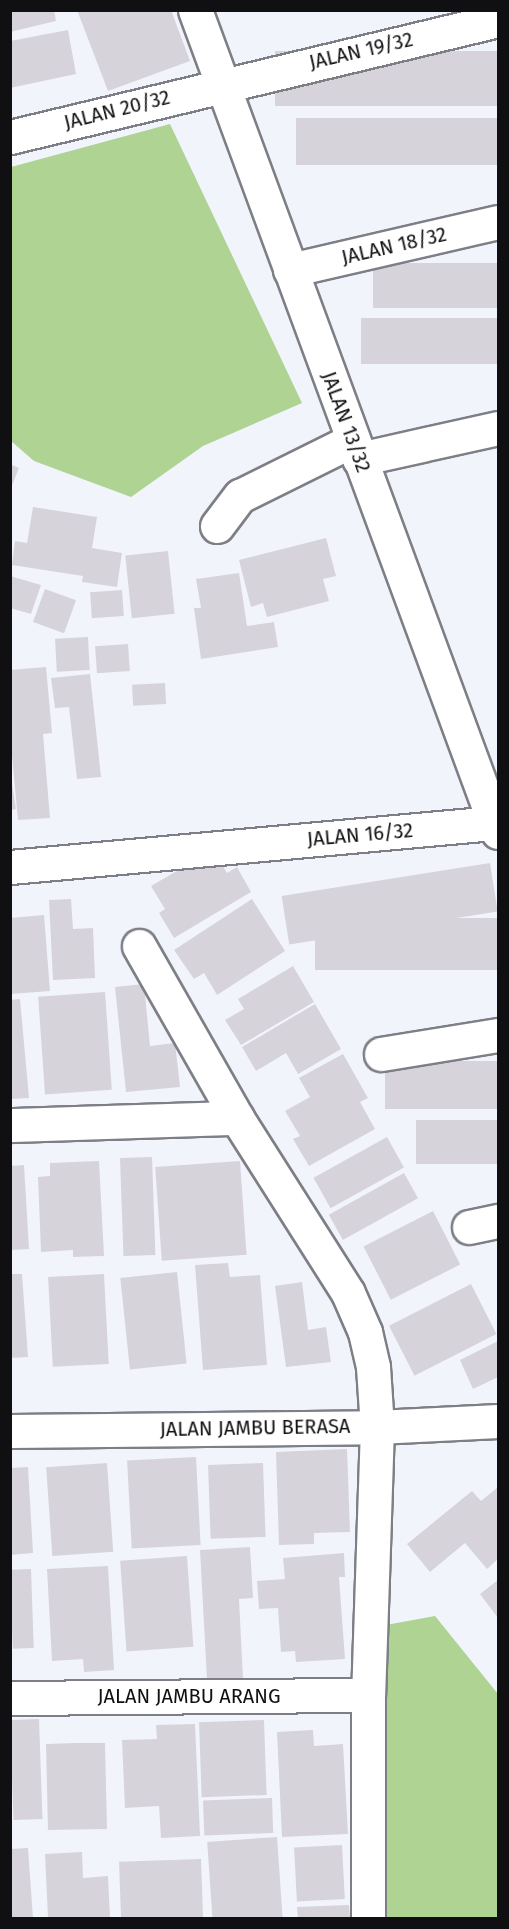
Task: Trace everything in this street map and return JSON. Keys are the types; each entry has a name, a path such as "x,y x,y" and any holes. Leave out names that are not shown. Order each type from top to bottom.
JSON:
{"street":[{"name":"JALAN 13/32","path":"195,10 224,83 290,270 497,828"},
{"name":"JALAN 19/32","path":"224,83 498,20"},
{"name":"JALAN 20/32","path":"10,137 224,83"},
{"name":"JALAN 18/32","path":"290,270 498,222"},
{"path":"217,526 240,496 356,450 498,428"},
{"name":"JALAN 16/32","path":"10,867 497,828"},
{"path":"139,946 237,1118 348,1293 365,1332 373,1367 377,1426 368,1695 368,1918"},
{"path":"381,1053 498,1035"},
{"path":"10,1125 237,1118"},
{"name":"JALAN JAMBU BERASA","path":"10,1431 377,1426 498,1421"},
{"name":"JALAN JAMBU ARANG","path":"10,1698 368,1695"}],"green space":[{"path":"170,124 302,403 203,446 131,497 34,461 11,441 11,167"},
{"path":"435,1616 498,1694 498,1918 384,1918 386,1625"}],"building":[{"path":"10,10 54,10 56,21 10,32"},
{"path":"77,10 171,10 190,61 108,91"},
{"path":"68,30 76,74 10,88 10,41"},
{"path":"275,51 498,51 498,106 275,106"},
{"path":"296,118 498,118 498,165 296,165"},
{"path":"373,263 498,263 498,308 373,308"},
{"path":"361,318 498,318 498,364 361,364"},
{"path":"10,464 19,468 11,488 10,488"},
{"path":"33,507 97,517 92,548 122,553 117,587 82,582 83,576 12,565 15,541 27,543"},
{"path":"326,538 336,576 323,579 329,601 267,617 263,603 251,607 239,560"},
{"path":"168,551 175,614 132,618 125,555"},
{"path":"239,573 247,626 274,622 278,647 201,659 194,608 201,608 196,579"},
{"path":"10,576 41,585 31,614 10,608"},
{"path":"45,589 76,600 64,633 33,622"},
{"path":"122,590 124,616 92,618 90,592"},
{"path":"88,637 90,670 57,672 55,639"},
{"path":"128,644 130,671 97,673 95,646"},
{"path":"46,667 52,733 43,734 50,818 18,820 10,734 10,670"},
{"path":"90,674 101,777 77,779 69,707 55,708 51,678"},
{"path":"165,683 166,704 133,706 132,685"},
{"path":"10,771 16,809 10,810"},
{"path":"213,850 227,873 237,867 251,892 174,938 159,913 165,909 151,886"},
{"path":"490,863 498,911 289,944 282,896"},
{"path":"71,899 73,929 93,928 95,978 53,980 49,900"},
{"path":"252,899 285,951 217,995 204,973 194,979 174,950"},
{"path":"44,915 50,991 10,994 10,918"},
{"path":"315,918 498,918 498,970 315,970"},
{"path":"293,966 314,1002 241,1045 225,1020 244,1009 238,999"},
{"path":"144,984 150,1046 175,1043 180,1087 126,1092 115,987"},
{"path":"105,992 112,1090 45,1094 38,997"},
{"path":"20,999 29,1098 10,1099 10,1000"},
{"path":"315,1004 341,1049 298,1074 286,1053 256,1071 242,1047"},
{"path":"343,1054 368,1098 360,1102 375,1129 309,1166 293,1139 300,1136 285,1111 310,1097 299,1078"},
{"path":"385,1061 498,1061 498,1109 385,1109"},
{"path":"416,1120 498,1120 498,1164 416,1164"},
{"path":"387,1137 404,1168 331,1208 314,1178"},
{"path":"152,1157 155,1255 123,1256 120,1158"},
{"path":"99,1161 104,1256 73,1257 73,1250 41,1252 38,1177 50,1176 50,1163"},
{"path":"240,1161 247,1255 162,1261 155,1167"},
{"path":"24,1165 29,1249 10,1250 10,1166"},
{"path":"404,1173 418,1198 343,1240 329,1215"},
{"path":"433,1211 460,1264 391,1300 364,1246"},
{"path":"228,1263 230,1277 260,1275 267,1365 203,1370 195,1265"},
{"path":"177,1272 187,1363 130,1369 120,1278"},
{"path":"10,1274 22,1274 28,1357 10,1358"},
{"path":"104,1274 109,1364 53,1367 48,1277"},
{"path":"302,1282 308,1330 326,1327 331,1362 286,1367 275,1286"},
{"path":"471,1284 496,1334 414,1376 389,1326"},
{"path":"498,1341 498,1377 473,1389 460,1360"},
{"path":"347,1449 350,1532 314,1533 314,1544 279,1545 276,1452"},
{"path":"196,1457 201,1545 132,1548 127,1461"},
{"path":"107,1463 113,1552 52,1556 46,1467"},
{"path":"263,1463 266,1537 211,1539 208,1465"},
{"path":"28,1467 33,1553 10,1555 10,1468"},
{"path":"498,1487 498,1559 487,1569 465,1543 430,1572 407,1544 472,1491 481,1501"},
{"path":"250,1547 253,1598 239,1599 243,1678 207,1680 200,1550"},
{"path":"344,1553 345,1577 339,1577 345,1659 296,1662 295,1651 281,1652 278,1608 259,1609 257,1581 285,1579 283,1558"},
{"path":"187,1556 193,1647 127,1651 120,1561"},
{"path":"108,1566 114,1670 84,1672 83,1659 52,1661 47,1569"},
{"path":"31,1569 34,1648 13,1649 10,1570"},
{"path":"498,1580 498,1618 480,1594"},
{"path":"39,1719 42,1819 14,1820 10,1720"},
{"path":"264,1720 267,1795 202,1797 199,1722"},
{"path":"195,1724 200,1836 161,1838 159,1806 125,1808 122,1740 157,1739 156,1725"},
{"path":"313,1730 314,1746 343,1744 348,1834 282,1837 277,1732"},
{"path":"105,1743 107,1829 48,1830 46,1744"},
{"path":"272,1798 273,1833 204,1835 203,1800"},
{"path":"277,1837 283,1918 212,1918 207,1842"},
{"path":"342,1845 345,1899 297,1901 294,1848"},
{"path":"28,1848 33,1918 10,1918 10,1849"},
{"path":"82,1852 83,1878 108,1876 110,1918 48,1918 45,1854"},
{"path":"201,1859 203,1918 121,1918 119,1862"},
{"path":"349,1905 350,1918 298,1918 297,1907"}]}
